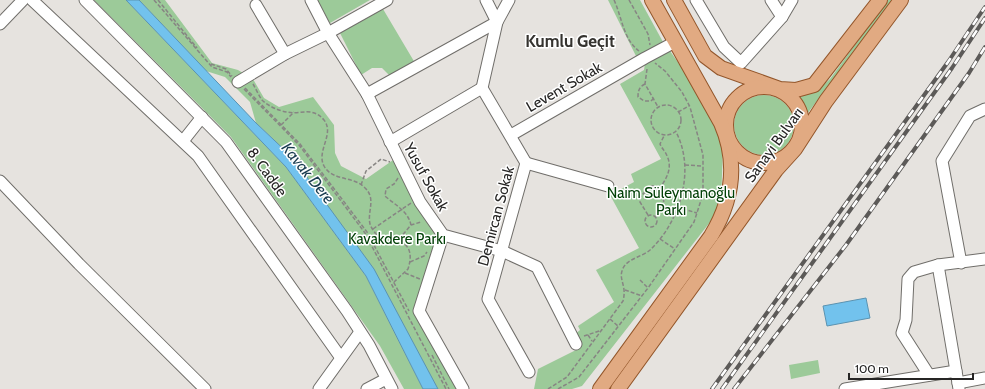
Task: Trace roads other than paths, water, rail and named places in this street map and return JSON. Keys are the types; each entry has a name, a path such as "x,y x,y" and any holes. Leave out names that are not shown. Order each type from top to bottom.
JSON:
{"main road":[{"path":"652,0 736,152 746,160 759,164 773,163 785,158 795,149 802,133 802,115 797,104 790,96 780,89 721,68 705,56 674,0"},
{"name":"Sanayi Bulvarı","path":"780,89 796,90 814,85 880,0"},
{"name":"Sanayi Bulvarı","path":"618,389 776,170 795,149 826,101 901,0"},
{"path":"728,140 725,127 727,114 732,102 742,93 754,87 767,86 780,89"},
{"name":"Sanayi Bulvarı","path":"600,389 719,224 727,204 732,179 728,140"}],"street":[{"path":"0,24 23,0"},
{"path":"32,0 198,156 342,358"},
{"name":"8. Cadde","path":"85,0 226,142 294,235 360,332 392,389"},
{"name":"Yusuf Sokak","path":"310,0 328,33 367,94 418,198 443,235 502,251 537,267 576,344"},
{"path":"238,83 285,54 328,33 387,0"},
{"path":"486,0 498,22"},
{"path":"390,142 482,88 498,22 509,0"},
{"path":"696,0 724,47 741,63 782,17 792,0"},
{"path":"771,0 782,17"},
{"path":"256,6 285,54"},
{"path":"367,94 498,22"},
{"name":"Levent Sokak","path":"511,135 647,56 675,42"},
{"name":"Demircan Sokak","path":"482,88 526,162 488,299 529,372"},
{"path":"961,263 942,161 970,116 985,109"},
{"path":"183,141 202,117"},
{"path":"526,162 608,186"},
{"path":"0,181 79,264 205,389"},
{"path":"443,235 419,311 463,389"},
{"path":"929,375 902,333 906,320 908,279 914,272 938,265 985,259"},
{"path":"938,265 959,386 985,378"},
{"path":"319,389 360,332"},
{"path":"845,389 956,371"},
{"path":"367,389 386,379"}],"water":[{"path":"126,0 139,0 256,123 293,158 374,269 438,389 423,389 366,276 286,167"},
{"path":"866,298 870,318 827,326 823,306"}],"railway":[{"path":"712,389 948,62 985,7"},
{"path":"722,389 952,68 985,18"},
{"path":"734,389 846,245 969,73 985,47"}],"district":[{"name":"Kumlu Geçit","path":"570,41"}],"water label":[{"name":"Kavak Dere","path":"308,173"}],"park label":[{"name":"Naim Süleymanoğlu Parkı","path":"671,202"},
{"name":"Kavakdere Parkı","path":"397,239"}]}
